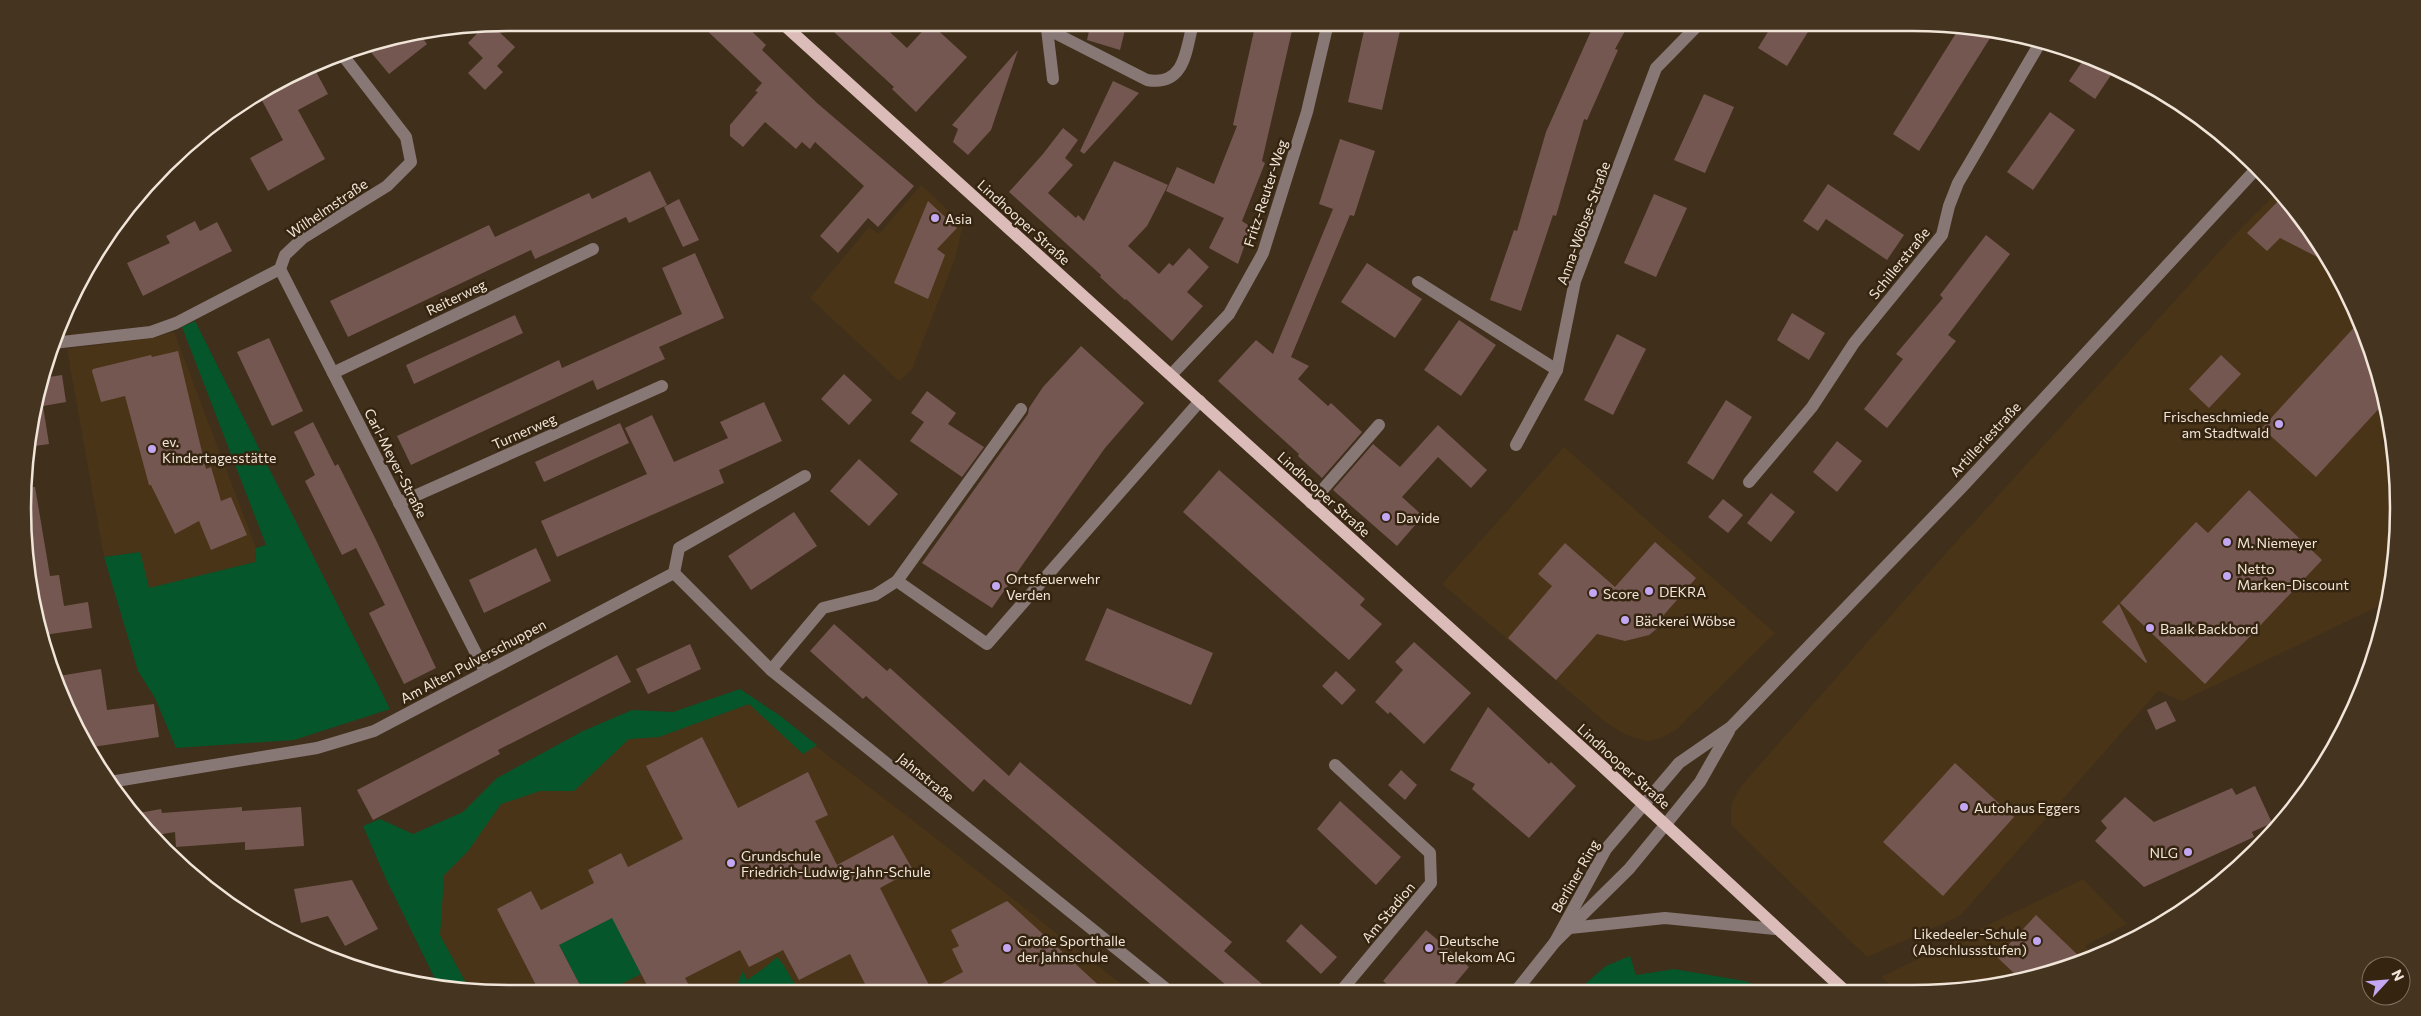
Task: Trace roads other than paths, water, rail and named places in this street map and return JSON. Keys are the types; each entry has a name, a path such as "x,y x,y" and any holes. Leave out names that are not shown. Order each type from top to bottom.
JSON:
{"main road":[{"name":"Lindhooper Straße","path":"792,31 1666,824 1775,928 1838,985"}],"street":[{"path":"1048,31 1053,79"},
{"path":"1057,31 1148,80 1165,82 1176,75 1179,69 1190,31"},
{"name":"Fritz-Reuter-Weg","path":"1171,375 1228,314 1263,253 1307,112 1326,31"},
{"name":"Anna-Wöbse-Straße","path":"1516,445 1557,370 1575,281 1656,68 1691,31"},
{"name":"Schillerstraße","path":"1749,482 1812,407 1854,343 1942,234 1949,206 1958,183 2038,48"},
{"name":"Wilhelmstraße","path":"280,269 286,255 303,238 388,186 411,162 406,137 347,60"},
{"name":"Artilleriestraße","path":"1643,804 1680,762 1731,727 1962,486 2252,173"},
{"name":"Reiterweg","path":"333,373 592,249"},
{"path":"62,342 151,332 176,323 280,269"},
{"name":"Carl-Meyer-Straße","path":"280,269 485,671"},
{"path":"1418,282 1557,370"},
{"name":"Turnerweg","path":"399,503 662,386"},
{"path":"897,581 987,644 1200,401"},
{"path":"770,670 823,608 875,595 897,581 1021,408"},
{"path":"1311,503 1379,425"},
{"path":"674,573 680,548 806,476"},
{"name":"Jahnstraße","path":"674,573 770,670 1161,985"},
{"name":"Am Alten Pulverschuppen","path":"118,781 317,748 374,731 674,573"},
{"name":"Artilleriestraße","path":"1666,824 1700,782 1731,727"},
{"name":"Am Stadion","path":"1335,764 1430,853 1431,883 1346,985"},
{"name":"Berliner Ring","path":"1555,942 1606,849 1643,804"},
{"name":"Berliner Ring","path":"1521,985 1555,942 1629,869 1666,824"},
{"path":"1570,928 1664,918 1775,928"}],"place":[{"name":"Asia","path":"935,218"},
{"name":"Frischeschmiede am Stadtwald","path":"2279,424"},
{"name":"ev. Kindertagesstätte","path":"152,449"},
{"name":"Davide","path":"1386,517"},
{"name":"M. Niemeyer","path":"2227,542"},
{"name":"Netto Marken-Discount","path":"2227,576"},
{"name":"Ortsfeuerwehr Verden","path":"996,586"},
{"name":"DEKRA","path":"1649,591"},
{"name":"Score","path":"1593,593"},
{"name":"Bäckerei Wöbse","path":"1625,620"},
{"name":"Baalk Backbord","path":"2150,628"},
{"name":"Autohaus Eggers","path":"1964,807"},
{"name":"NLG","path":"2188,852"},
{"name":"Grundschule Friedrich-Ludwig-Jahn-Schule","path":"731,863"},
{"name":"Likedeeler-Schule (Abschlussstufen)","path":"2037,941"},
{"name":"Große Sporthalle der Jahnschule","path":"1007,948"},
{"name":"Deutsche Telekom AG","path":"1429,948"}]}
